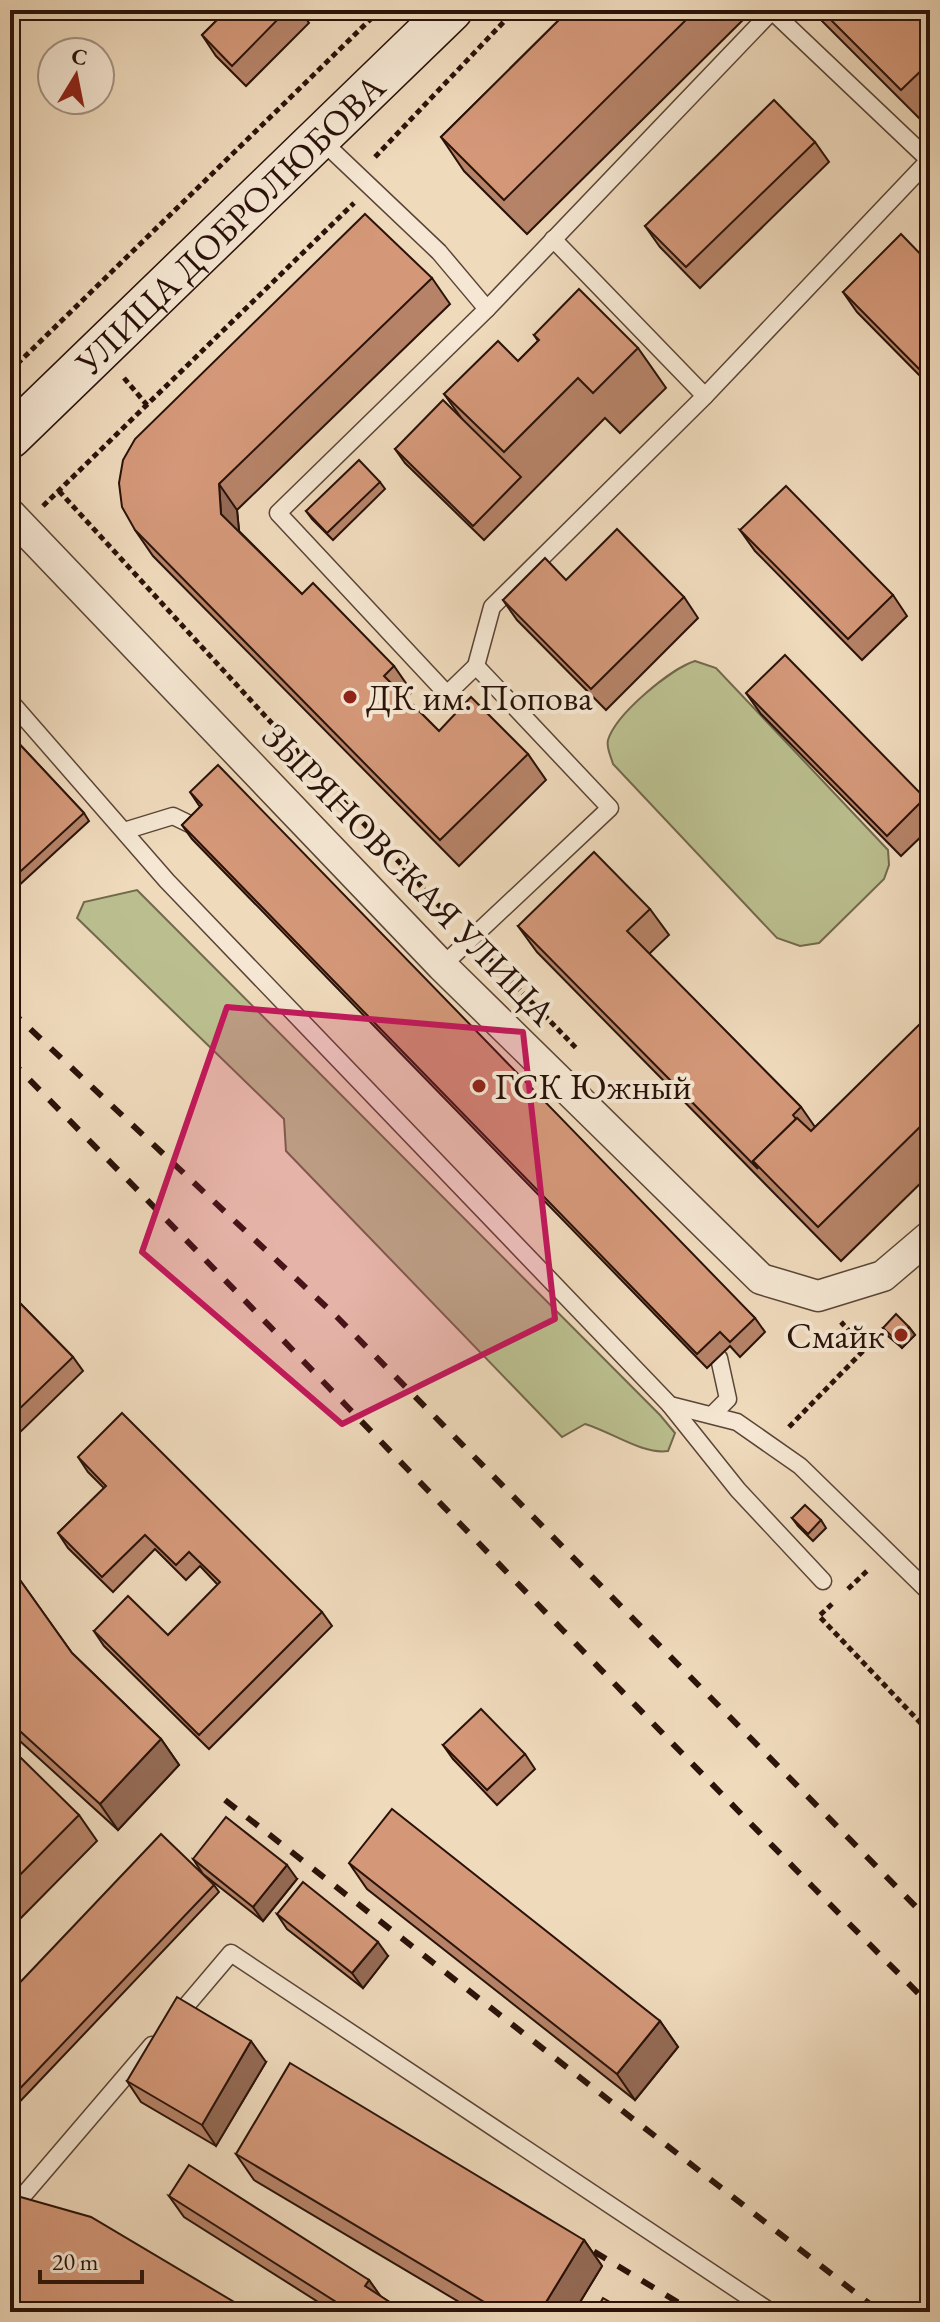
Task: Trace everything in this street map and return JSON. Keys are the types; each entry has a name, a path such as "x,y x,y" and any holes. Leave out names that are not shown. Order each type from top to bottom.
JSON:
{"main road":[{"name":"УЛИЦА ДОБРОЛЮБОВА","path":"10,437 451,10"}],"street":[{"name":"ЗЫРЯНОВСКАЯ УЛИЦА","path":"16,520 442,966 761,1279 818,1296 883,1276 930,1236"}],"lane":[{"path":"772,11 929,160 705,396 492,607 476,666 447,694 278,513 487,309 553,239 772,11"},
{"path":"318,138 439,252 487,309"},
{"path":"553,239 705,396"},
{"path":"442,966 610,808 476,666"},
{"path":"10,701 167,881 670,1405 738,1490 823,1581"},
{"path":"124,831 173,816 202,830"},
{"path":"712,1415 728,1399 719,1358"},
{"path":"670,1405 737,1422 800,1466 930,1593"},
{"path":"10,2211 231,1953 771,2312"}],"path":[{"path":"10,371 380,10"},
{"path":"16,520 371,187 375,156 515,10"},
{"path":"797,1419 865,1349"},
{"path":"887,1551 819,1616 930,1733"}],"highlighted area":[{"path":"227,1007 523,1032 555,1319 342,1424 142,1252"}],"green space":[{"path":"695,661 716,668 888,850 889,865 884,879 819,943 800,946 777,938 613,764 608,740 621,718 659,683"},
{"path":"137,890 660,1415 675,1433 668,1451 648,1450 585,1424 562,1437 286,1151 284,1119 77,918 84,902"}],"building":[{"path":"227,10 287,10 232,66 202,35"},
{"path":"569,10 696,10 504,200 441,137"},
{"path":"821,10 927,10 930,13 930,62 901,90"},
{"path":"774,100 815,142 686,267 645,226"},
{"path":"365,214 432,278 219,484 221,514 302,594 313,583 394,666 384,676 439,731 471,697 528,754 440,840 135,530 122,507 119,483 123,460 135,439"},
{"path":"901,234 930,264 929,379 843,292"},
{"path":"579,289 638,348 593,393 578,378 504,452 444,394 498,341 518,361 539,340 534,335"},
{"path":"443,400 521,477 473,526 395,449"},
{"path":"359,460 380,482 327,533 306,511"},
{"path":"786,486 893,595 848,639 740,530"},
{"path":"617,529 684,597 591,689 503,600 545,558 566,580"},
{"path":"785,655 925,798 887,836 746,693"},
{"path":"10,734 84,813 10,881"},
{"name":"ГСК Южный","path":"218,765 755,1318 730,1342 720,1332 697,1354 182,825 202,805 190,792"},
{"path":"594,852 650,909 627,931 801,1107 793,1115 796,1119 753,1161 758,1169 518,926"},
{"path":"927,1017 930,1020 930,1117 818,1227 753,1161 797,1118 811,1131"},
{"path":"10,1293 73,1357 10,1418"},
{"path":"896,1314 909,1327 897,1341 883,1328"},
{"path":"122,1413 322,1612 199,1735 94,1631 128,1596 168,1635 220,1582 189,1552 176,1565 145,1535 102,1577 58,1533 106,1486 78,1457"},
{"path":"805,1505 821,1520 808,1534 792,1518"},
{"path":"10,1566 72,1653 161,1739 100,1804 10,1722"},
{"path":"481,1709 525,1754 487,1790 443,1745"},
{"path":"20,1757 79,1815 10,1885 10,1767"},
{"path":"392,1809 660,2021 617,2074 349,1863"},
{"path":"226,1817 287,1865 253,1907 193,1859"},
{"path":"161,1834 214,1885 10,2099 10,1993"},
{"path":"303,1882 378,1942 352,1973 277,1914"},
{"path":"177,1997 251,2041 202,2125 127,2081"},
{"path":"290,2063 584,2240 540,2312 501,2312 236,2154"},
{"path":"189,2165 369,2280 365,2286 405,2312 352,2312 169,2196"},
{"path":"10,2194 91,2217 251,2312 20,2312 10,2306"},
{"path":"603,2298 627,2312 595,2312"}],"railway":[{"path":"10,1010 337,1317 930,1921"},
{"path":"10,1060 930,2005"},
{"path":"225,1800 880,2312"},
{"path":"570,2237 694,2312"}],"place":[{"name":"ДК им. Попова","path":"350,697"},
{"name":"ГСК Южный","path":"479,1086"},
{"name":"Смайк","path":"901,1335"}]}
